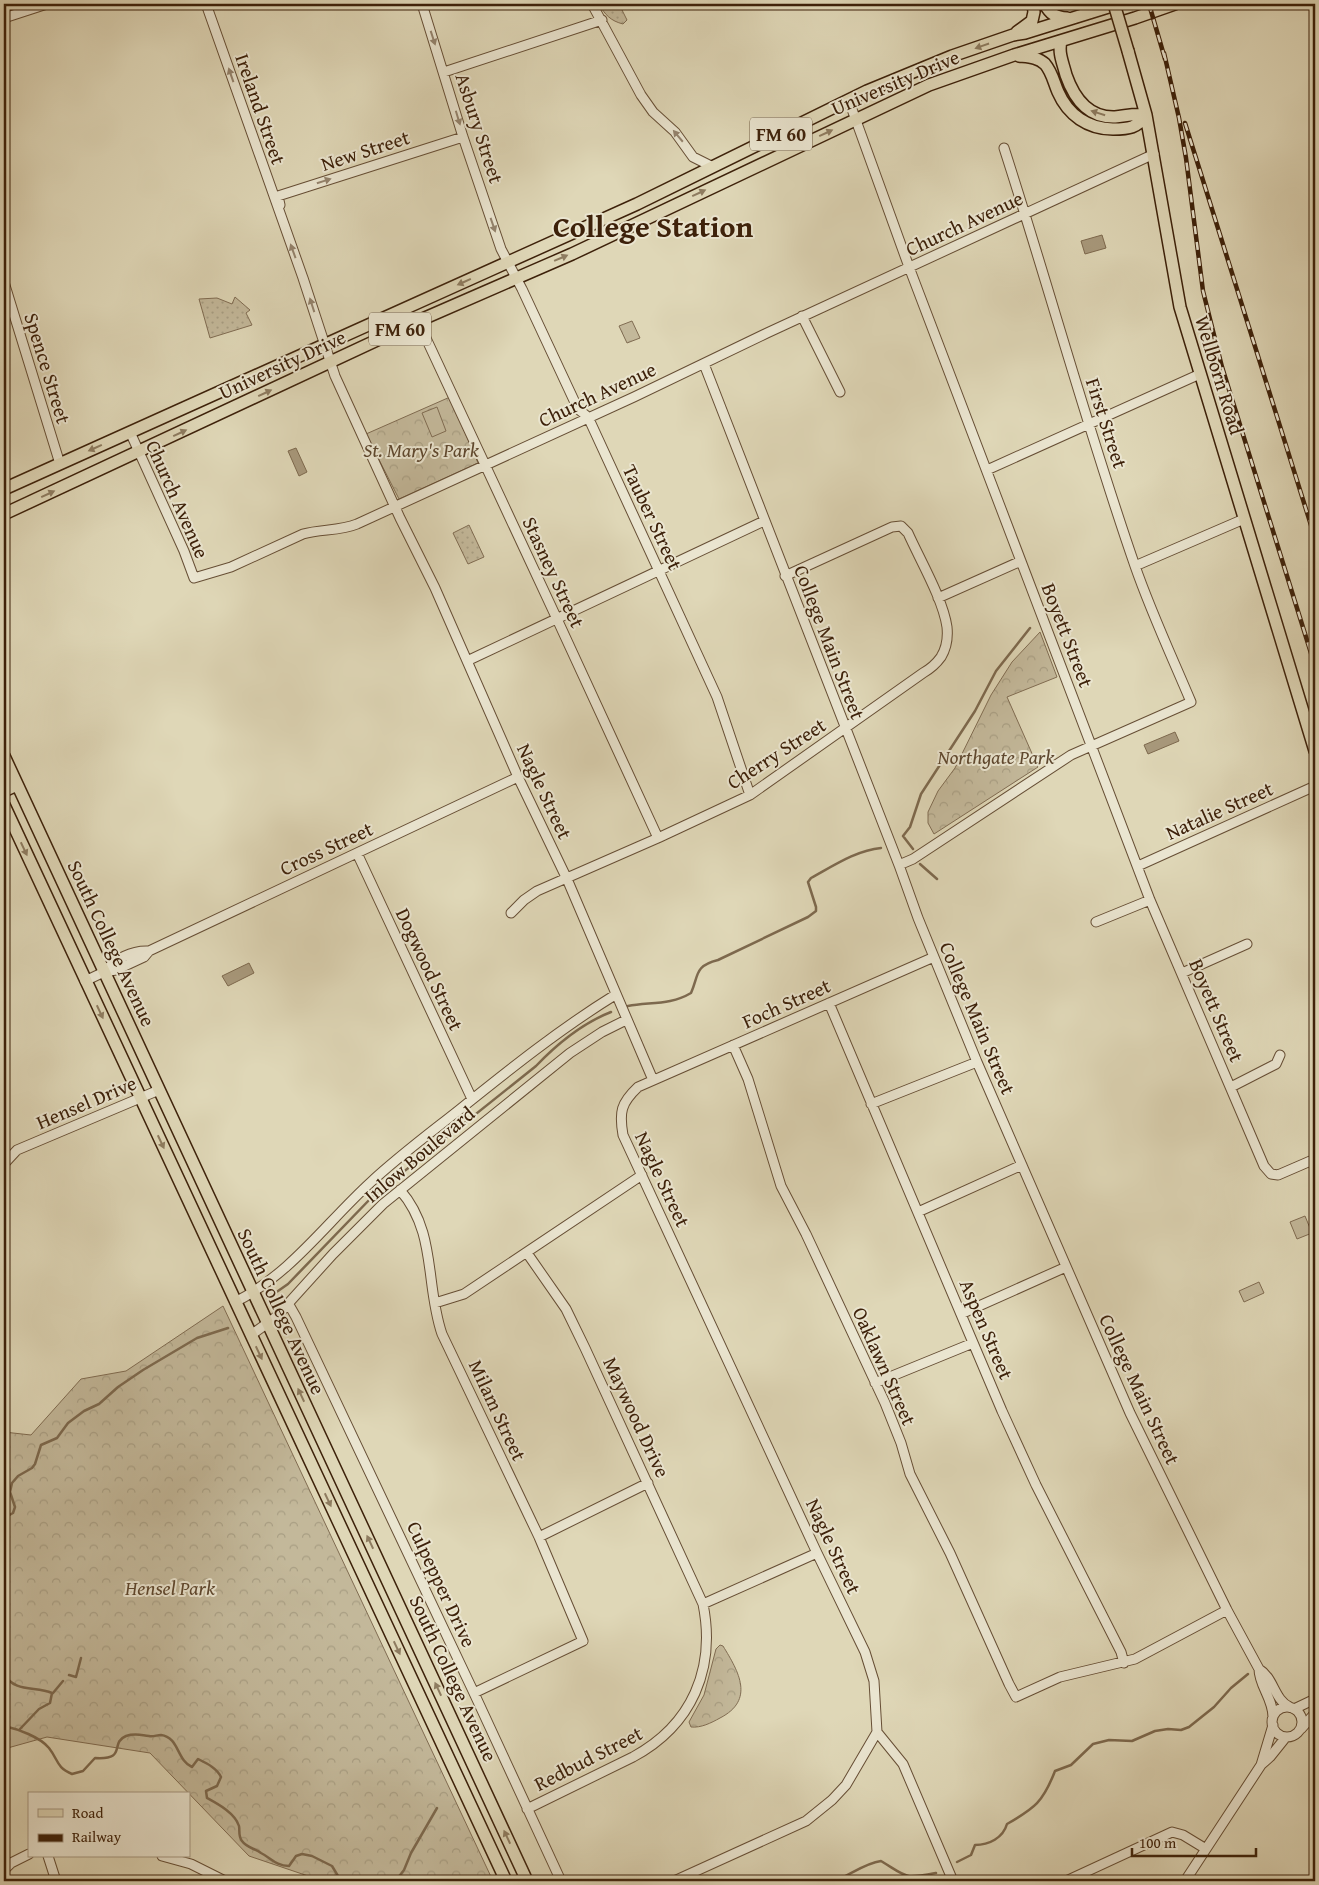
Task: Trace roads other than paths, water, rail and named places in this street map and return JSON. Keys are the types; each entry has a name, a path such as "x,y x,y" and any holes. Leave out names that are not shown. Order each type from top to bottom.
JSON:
{"main road":[{"path":"1013,35 1032,21 1034,12 1032,4"},
{"path":"1045,4 1048,10 1057,18 1071,18"},
{"name":"FM 60","path":"1013,35 1025,33 1116,4"},
{"name":"Wellborn Road","path":"1116,4 1146,115 1154,154 1174,285 1315,751"},
{"name":"FM 60","path":"1014,55 1175,4"},
{"name":"University Drive","path":"4,490 714,167 867,91 952,56 1013,35"},
{"path":"1061,41 1060,54 1069,83 1073,93 1083,106 1104,116 1146,115"},
{"path":"1014,55 1042,61 1051,74 1066,106 1091,126 1109,129 1129,128 1138,125 1146,115"},
{"name":"University Drive","path":"4,514 418,320 572,254 929,85 1014,55"},
{"name":"South College Avenue","path":"4,756 527,1881"},
{"path":"4,791 17,785"},
{"name":"South College Avenue","path":"4,805 506,1881"},
{"path":"189,1202 206,1193"},
{"path":"366,1582 385,1574"}],"street":[{"path":"4,18 47,4"},
{"name":"Ireland Street","path":"206,4 331,362"},
{"name":"Asbury Street","path":"422,4 463,137 501,249 508,262"},
{"path":"592,4 641,95 653,112 675,132 693,157 714,167"},
{"path":"444,72 602,20"},
{"name":"Boyett Street","path":"849,101 909,267 1150,900 1264,1166 1271,1174 1278,1175 1315,1159"},
{"name":"New Street","path":"278,196 463,137"},
{"name":"First Street","path":"1004,148 1026,214 1088,426 1135,566 1191,702 1092,746"},
{"name":"Church Avenue","path":"130,432 184,551 194,578 231,567 303,534 349,528 1154,154"},
{"name":"Ireland Street","path":"278,196 284,225"},
{"name":"Tauber Street","path":"508,262 578,409 588,417 717,697 750,795"},
{"name":"Spence Street","path":"4,282 60,464"},
{"path":"802,316 840,392"},
{"name":"Stasney Street","path":"418,320 558,618 658,838"},
{"name":"Nagle Street","path":"331,362 347,403 435,588 518,777 566,879 615,996 653,1080 638,1087 627,1097 621,1110 623,1135 869,1662 874,1681 877,1732"},
{"name":"College Main Street","path":"704,364 785,576 900,865 934,957 977,1062 1130,1413 1227,1610 1259,1669 1259,1676 1272,1704 1273,1721"},
{"path":"987,470 1200,374"},
{"path":"1135,566 1244,519"},
{"path":"467,661 764,521"},
{"name":"Cherry Street","path":"511,913 524,900 537,891 750,795 933,666 940,658 948,636 947,626 938,598 908,533 901,526 892,527 785,576"},
{"path":"938,598 1020,561"},
{"path":"900,865 913,859 1071,756 1092,746"},
{"name":"Cross Street","path":"85,981 104,972 111,964 138,950 149,951 518,777"},
{"name":"Natalie Street","path":"1138,866 1315,786"},
{"name":"Dogwood Street","path":"357,853 472,1099"},
{"path":"1096,922 1150,900"},
{"path":"1182,973 1247,944"},
{"name":"Foch Street","path":"653,1080 934,957"},
{"name":"Inlow Boulevard","path":"235,1302 253,1293 295,1260 383,1171 472,1099 565,1027 615,996"},
{"name":"Aspen Street","path":"829,1003 973,1343 1036,1485 1121,1652 1124,1663"},
{"name":"Inlow Boulevard","path":"250,1335 268,1324 357,1230 400,1190 570,1053 602,1032 626,1020"},
{"name":"Oaklawn Street","path":"733,1045 748,1079 781,1186 806,1234 875,1383 901,1443 910,1474 950,1554 1016,1697 1060,1677 1124,1663"},
{"path":"1231,1087 1276,1064 1280,1055"},
{"path":"871,1104 977,1062"},
{"name":"Hensel Drive","path":"4,1164 18,1150 159,1090"},
{"path":"918,1212 1022,1165"},
{"path":"434,1303 464,1294 642,1176"},
{"name":"Milam Street","path":"400,1190 414,1209 424,1233 437,1320 442,1334 539,1536 583,1641 474,1693"},
{"name":"Maywood Drive","path":"527,1252 566,1309 703,1604"},
{"path":"961,1314 1066,1267"},
{"name":"Culpepper Drive","path":"288,1303 296,1316 561,1881"},
{"path":"875,1383 973,1343"},
{"path":"539,1536 648,1483"},
{"path":"703,1604 817,1553"},
{"name":"Redbud Street","path":"526,1809 648,1749 676,1724 694,1694 701,1676 708,1639 703,1604"},
{"path":"1124,1663 1227,1610"},
{"name":"College Main Street","path":"1259,1669 1265,1672 1281,1702 1292,1708"},
{"path":"1261,1765 1273,1721 1280,1709 1292,1708 1315,1699"},
{"path":"1292,1708 1301,1716 1302,1725 1300,1729"},
{"path":"1273,1721 1277,1733 1286,1737 1294,1736 1315,1714"},
{"path":"674,1881 806,1821 832,1800 846,1785 877,1732 891,1746 903,1764 953,1881"},
{"path":"1185,1881 1261,1765 1286,1737"},
{"path":"1066,1881 1172,1832 1183,1834 1206,1849"},
{"path":"4,1870 11,1862 28,1854"},
{"path":"49,1858 56,1881"},
{"path":"169,1858 211,1872 225,1881"}],"waterway":[{"path":"913,849 903,836 910,827 921,794 975,711 996,671 1030,628"},
{"path":"628,1006 676,1000 691,993 698,972 705,965 808,917 816,911 808,882 811,878 854,855 881,848"},
{"path":"920,864 937,879"},
{"path":"268,1298 288,1284 372,1197 536,1066 571,1035 590,1022 611,1012"},
{"path":"4,1518 13,1513 15,1507 10,1492 12,1483 18,1476 32,1468 41,1445 57,1438 68,1423 84,1411 99,1404 118,1387 143,1370 197,1338 228,1328"},
{"path":"69,1675 76,1677 81,1658"},
{"path":"4,1674 9,1680 20,1687 52,1693 50,1703 39,1709 20,1729"},
{"path":"957,1862 971,1855 975,1845 985,1844 999,1837 1007,1824 1037,1803 1055,1771 1071,1765 1093,1744 1109,1740 1132,1741 1155,1731 1181,1730 1189,1727 1214,1707 1231,1688 1248,1674"},
{"path":"53,1693 63,1681"},
{"path":"4,1726 22,1731 40,1740 49,1748 60,1766 72,1774 83,1771 95,1758 105,1758 115,1754 121,1739 126,1736 135,1734 167,1737 175,1744 187,1764 192,1767 198,1759 217,1771 221,1777 217,1786 206,1791 207,1798 226,1809 234,1817 239,1826 241,1839 246,1845 284,1866 289,1866 296,1856 302,1854 312,1856 332,1866 341,1881"},
{"path":"397,1879 404,1870 411,1853 437,1808"},
{"path":"835,1881 863,1867 881,1861 907,1876 936,1873"}],"railway":[{"path":"1149,4 1165,59"},
{"path":"1164,53 1186,158 1203,291 1222,367 1315,666"},
{"path":"1185,123 1315,538"}],"district":[{"name":"College Station","path":"653,226"}],"park label":[{"name":"St. Mary's Park","path":"421,449"},
{"name":"Northgate Park","path":"996,756"},
{"name":"Hensel Park","path":"170,1587"}]}
